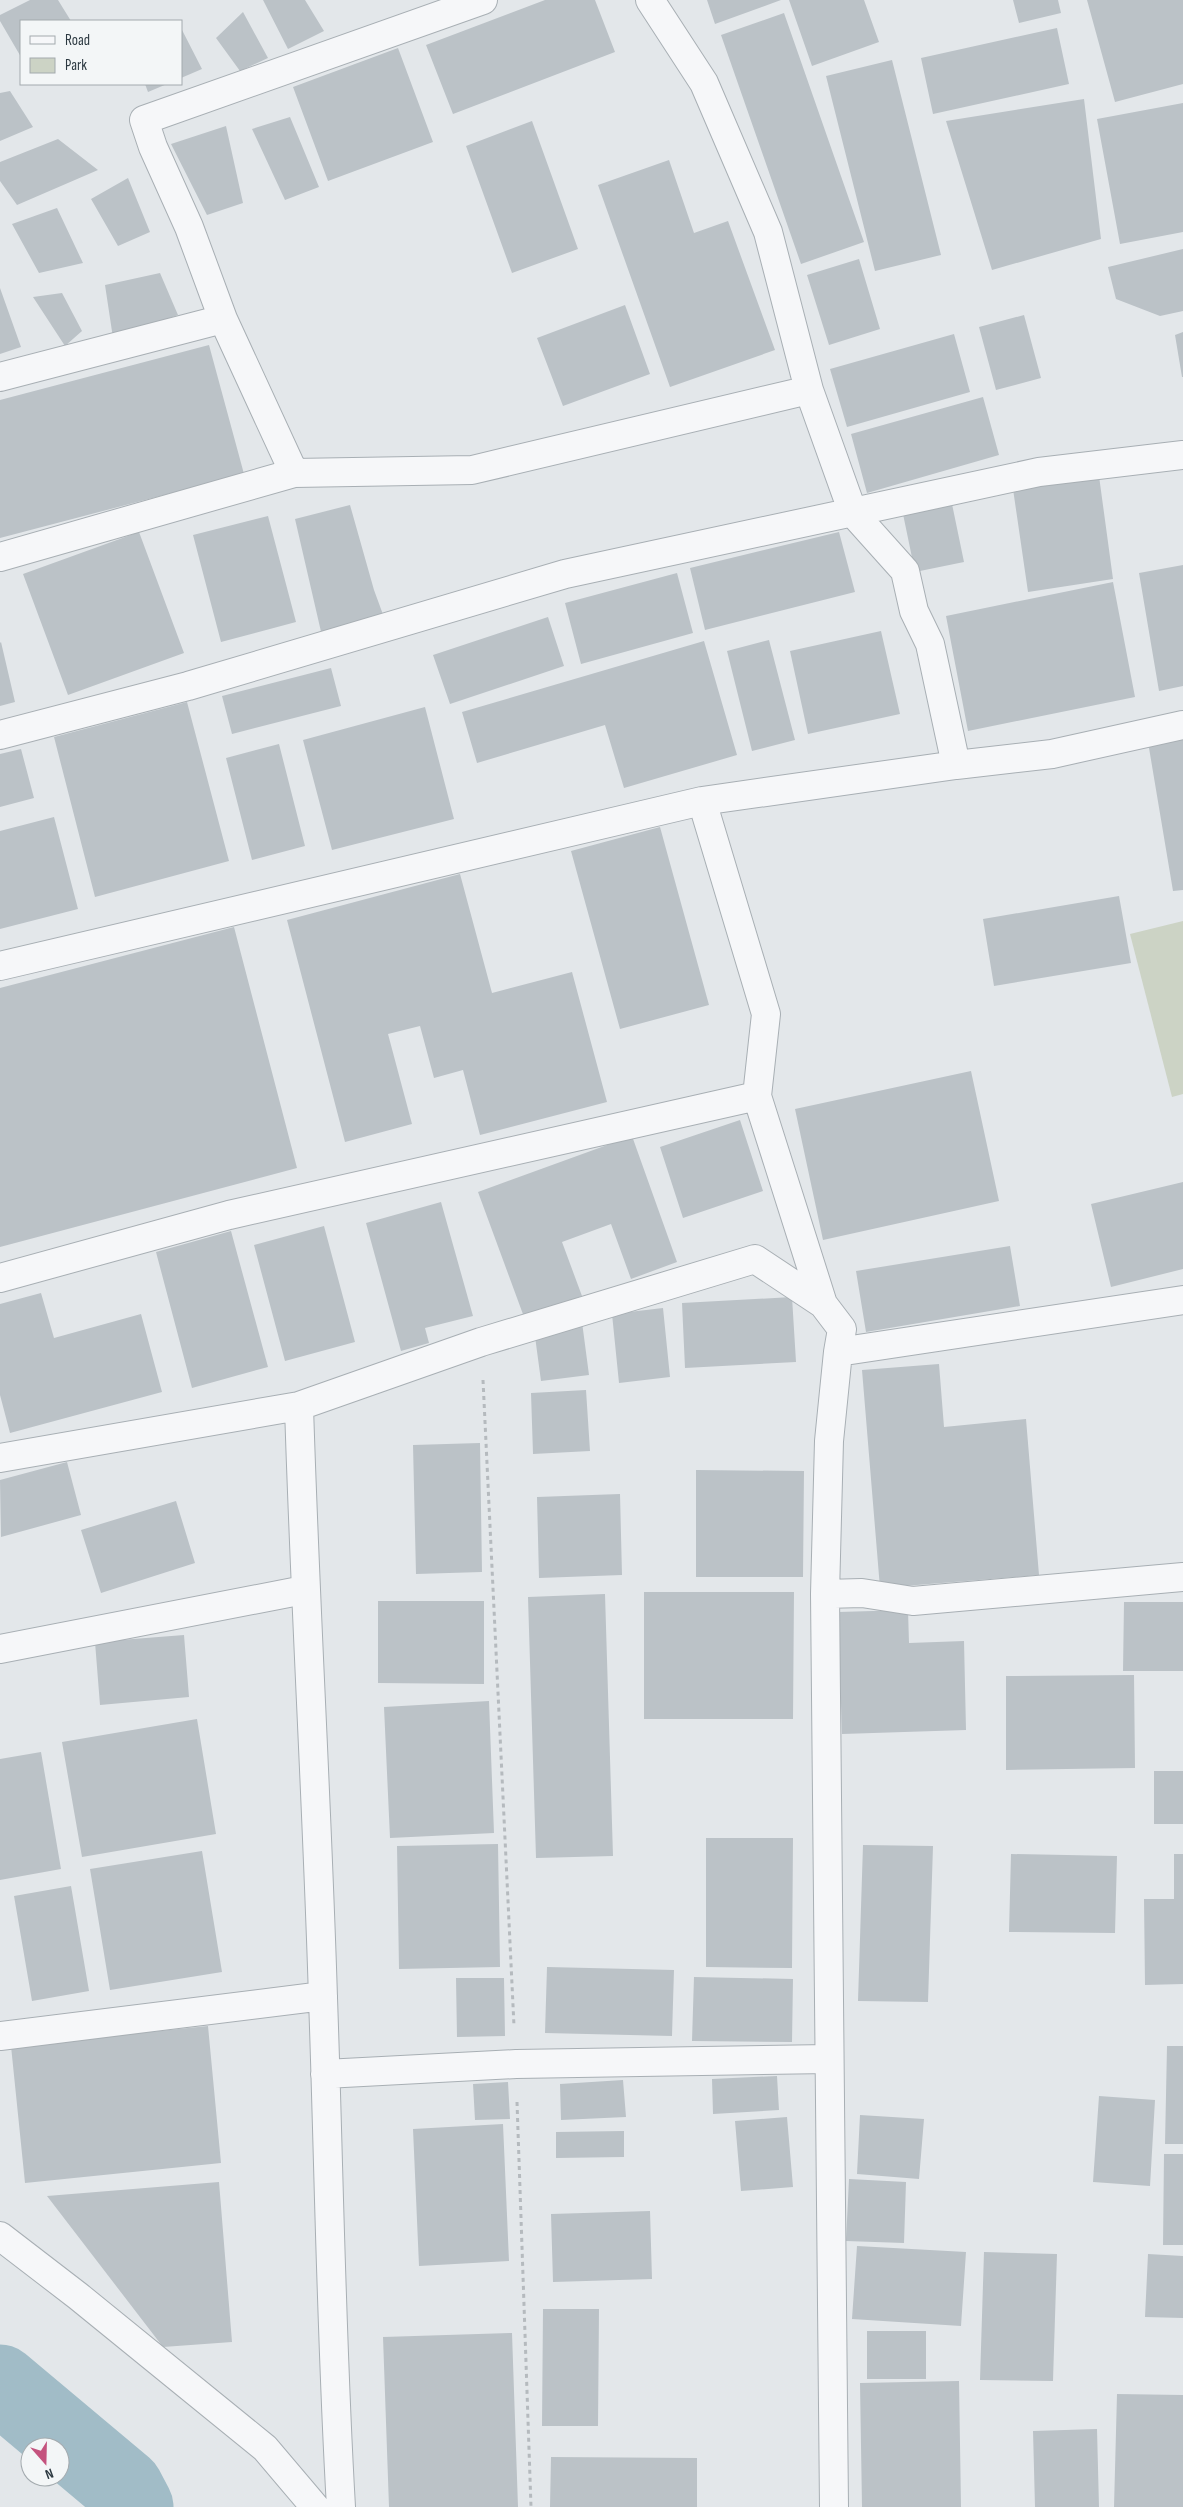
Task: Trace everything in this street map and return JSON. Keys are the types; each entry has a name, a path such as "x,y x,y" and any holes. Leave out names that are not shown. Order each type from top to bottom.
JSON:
{"street":[{"path":"294,473 223,319 189,227 153,147 144,120 483,0"},
{"path":"650,0 704,83 768,232 808,390 853,513 905,571 914,611 930,644 956,765"},
{"path":"0,378 223,319"},
{"path":"0,557 294,473 472,470 808,390"},
{"path":"0,735 188,686 565,574 853,513 966,486 1039,472 1183,455"},
{"path":"0,966 702,801 956,765 1052,754 1183,725"},
{"path":"702,801 766,1014 757,1096 824,1304"},
{"path":"0,1278 229,1215 757,1096"},
{"path":"0,1458 299,1406 482,1342 755,1259 824,1304 837,1320 842,1329 829,1441 825,1594 834,2507"},
{"path":"838,1352 1183,1300"},
{"path":"299,1406 304,1590 323,1996 335,2420 340,2507"},
{"path":"825,1594 862,1593 913,1601 1183,1577"},
{"path":"0,1649 304,1590"},
{"path":"0,2036 323,1996"},
{"path":"325,2074 516,2064 830,2059"},
{"path":"0,2236 94,2308 264,2448 315,2507"}],"path":[{"path":"482,1342 516,2064 531,2507"}],"green space":[{"path":"1183,921 1183,1094 1172,1097 1130,934"}],"building":[{"path":"30,0 58,0 70,20 20,20 20,55 0,21 0,15"},
{"path":"263,0 305,0 324,31 288,49"},
{"path":"545,0 595,0 615,52 453,114 426,45"},
{"path":"707,0 781,0 715,24"},
{"path":"789,0 864,0 879,42 812,66"},
{"path":"1013,0 1058,0 1061,13 1019,23"},
{"path":"1087,0 1183,0 1183,84 1115,102"},
{"path":"243,12 268,58 240,71 216,38"},
{"path":"784,13 864,242 801,264 721,35"},
{"path":"1057,28 1069,84 933,114 921,58"},
{"path":"182,30 202,69 182,78"},
{"path":"398,48 433,142 328,181 293,87"},
{"path":"892,60 941,255 875,271 826,76"},
{"path":"145,85 165,85 148,92"},
{"path":"10,91 33,127 0,141 0,93"},
{"path":"1084,99 1101,239 992,270 946,121"},
{"path":"1183,103 1183,232 1120,244 1097,119"},
{"path":"290,117 319,187 285,200 252,129"},
{"path":"532,121 578,249 512,273 466,146"},
{"path":"226,126 243,203 207,215 171,144"},
{"path":"58,139 98,170 17,205 0,181 0,162"},
{"path":"669,160 694,233 728,221 775,350 670,387 598,185"},
{"path":"128,178 150,232 118,246 91,199"},
{"path":"57,208 83,263 39,273 12,224"},
{"path":"1183,249 1183,311 1160,316 1116,299 1108,267"},
{"path":"859,259 880,329 829,345 807,275"},
{"path":"160,273 178,315 113,338 105,285"},
{"path":"0,288 21,347 0,354"},
{"path":"62,293 82,331 65,346 33,297"},
{"path":"625,305 650,374 563,406 537,338"},
{"path":"1024,315 1041,378 996,390 979,327"},
{"path":"1183,332 1183,377 1182,377 1175,335"},
{"path":"954,334 970,392 847,427 830,369"},
{"path":"209,345 244,474 0,538 0,400"},
{"path":"983,397 999,455 867,493 851,434"},
{"path":"1099,476 1113,579 1028,592 1013,489"},
{"path":"952,504 964,562 915,572 903,514"},
{"path":"350,505 374,590 385,620 322,636 295,519"},
{"path":"268,516 296,622 221,642 193,535"},
{"path":"139,532 184,653 68,695 23,574"},
{"path":"839,532 855,592 705,630 690,568"},
{"path":"1183,565 1183,686 1159,691 1139,573"},
{"path":"677,573 693,633 581,664 565,603"},
{"path":"1113,582 1135,697 968,731 946,616"},
{"path":"548,617 564,666 450,704 433,655"},
{"path":"881,631 900,714 808,734 790,651"},
{"path":"769,640 795,740 752,751 727,651"},
{"path":"704,641 737,755 624,788 605,725 477,763 462,712"},
{"path":"0,643 15,702 0,706"},
{"path":"331,668 341,706 232,734 222,696"},
{"path":"187,702 229,861 95,897 54,737"},
{"path":"425,707 454,819 332,850 303,740"},
{"path":"1183,736 1183,890 1173,891 1148,742"},
{"path":"279,744 305,846 252,860 226,758"},
{"path":"21,749 34,798 0,807 0,754"},
{"path":"54,817 78,909 0,929 0,831"},
{"path":"660,827 709,1005 620,1029 571,851"},
{"path":"460,874 492,993 572,972 607,1102 480,1135 463,1070 434,1078 420,1026 388,1034 412,1124 345,1142 287,920"},
{"path":"1119,896 1131,963 994,986 983,919"},
{"path":"234,927 297,1168 0,1247 0,988"},
{"path":"971,1071 999,1201 823,1240 795,1109"},
{"path":"740,1120 763,1191 683,1218 660,1147"},
{"path":"632,1136 677,1262 631,1279 611,1224 562,1242 582,1296 524,1317 478,1192"},
{"path":"1183,1182 1183,1269 1111,1287 1091,1204"},
{"path":"441,1202 473,1316 425,1328 429,1343 401,1351 366,1223"},
{"path":"324,1226 355,1342 285,1361 254,1245"},
{"path":"231,1231 268,1367 192,1388 156,1252"},
{"path":"1010,1246 1020,1306 866,1332 856,1271"},
{"path":"41,1293 54,1338 141,1314 162,1392 10,1433 0,1395 0,1304"},
{"path":"792,1297 796,1362 685,1368 682,1303"},
{"path":"663,1308 670,1377 619,1383 612,1314"},
{"path":"582,1322 589,1375 541,1381 534,1329"},
{"path":"939,1364 944,1427 1026,1419 1039,1575 880,1588 862,1370"},
{"path":"586,1390 590,1451 533,1454 531,1393"},
{"path":"480,1443 482,1572 416,1574 413,1445"},
{"path":"67,1462 81,1515 1,1537 0,1480"},
{"path":"696,1470 804,1471 803,1577 696,1577"},
{"path":"620,1494 622,1575 539,1578 537,1497"},
{"path":"176,1501 195,1563 101,1593 81,1530"},
{"path":"644,1592 794,1592 793,1719 644,1719"},
{"path":"605,1594 613,1856 536,1858 528,1597"},
{"path":"378,1601 484,1601 484,1684 378,1683"},
{"path":"1124,1602 1183,1602 1183,1671 1123,1671"},
{"path":"908,1610 909,1643 964,1641 966,1730 842,1734 838,1612"},
{"path":"184,1635 189,1697 100,1705 95,1642"},
{"path":"1134,1675 1135,1768 1006,1770 1006,1676"},
{"path":"489,1701 494,1833 390,1838 384,1707"},
{"path":"197,1719 216,1834 82,1857 62,1742"},
{"path":"41,1752 61,1869 0,1880 0,1759"},
{"path":"1154,1771 1183,1771 1183,1824 1154,1824"},
{"path":"706,1838 793,1838 792,1968 706,1967"},
{"path":"498,1844 500,1967 399,1969 397,1846"},
{"path":"863,1845 933,1846 928,2002 858,2001"},
{"path":"202,1851 222,1972 110,1990 90,1869"},
{"path":"1011,1854 1117,1856 1115,1933 1009,1932"},
{"path":"1174,1854 1183,1854 1183,1984 1145,1985 1144,1899 1174,1899"},
{"path":"71,1886 89,1991 32,2001 14,1896"},
{"path":"547,1967 674,1970 672,2036 545,2033"},
{"path":"694,1977 793,1979 792,2042 692,2041"},
{"path":"456,1978 504,1978 505,2036 457,2037"},
{"path":"208,2026 221,2163 25,2183 11,2046"},
{"path":"1167,2046 1183,2046 1183,2144 1165,2144"},
{"path":"777,2076 779,2110 713,2114 712,2079"},
{"path":"623,2080 626,2117 561,2120 560,2084"},
{"path":"508,2082 510,2119 475,2120 473,2084"},
{"path":"1099,2096 1155,2100 1150,2186 1093,2182"},
{"path":"860,2115 924,2119 919,2179 857,2174"},
{"path":"787,2117 793,2187 741,2191 735,2121"},
{"path":"503,2124 509,2261 419,2266 413,2129"},
{"path":"624,2131 624,2157 556,2158 556,2132"},
{"path":"1164,2154 1183,2154 1183,2245 1163,2245"},
{"path":"849,2179 906,2182 904,2243 846,2241"},
{"path":"219,2182 232,2342 163,2347 47,2196"},
{"path":"650,2211 652,2279 553,2282 551,2214"},
{"path":"857,2246 966,2252 961,2326 852,2319"},
{"path":"984,2252 1057,2254 1053,2381 980,2380"},
{"path":"1148,2254 1183,2256 1183,2318 1145,2317"},
{"path":"543,2309 599,2309 598,2426 542,2426"},
{"path":"867,2331 926,2331 926,2379 867,2379"},
{"path":"512,2333 518,2507 389,2507 383,2337"},
{"path":"959,2381 961,2507 862,2507 860,2383"},
{"path":"1117,2394 1183,2395 1183,2507 1114,2507"},
{"path":"1097,2429 1099,2507 1035,2507 1033,2431"},
{"path":"551,2457 697,2458 697,2507 550,2507"}],"waterway":[{"path":"0,2384 124,2488 134,2507"}]}
